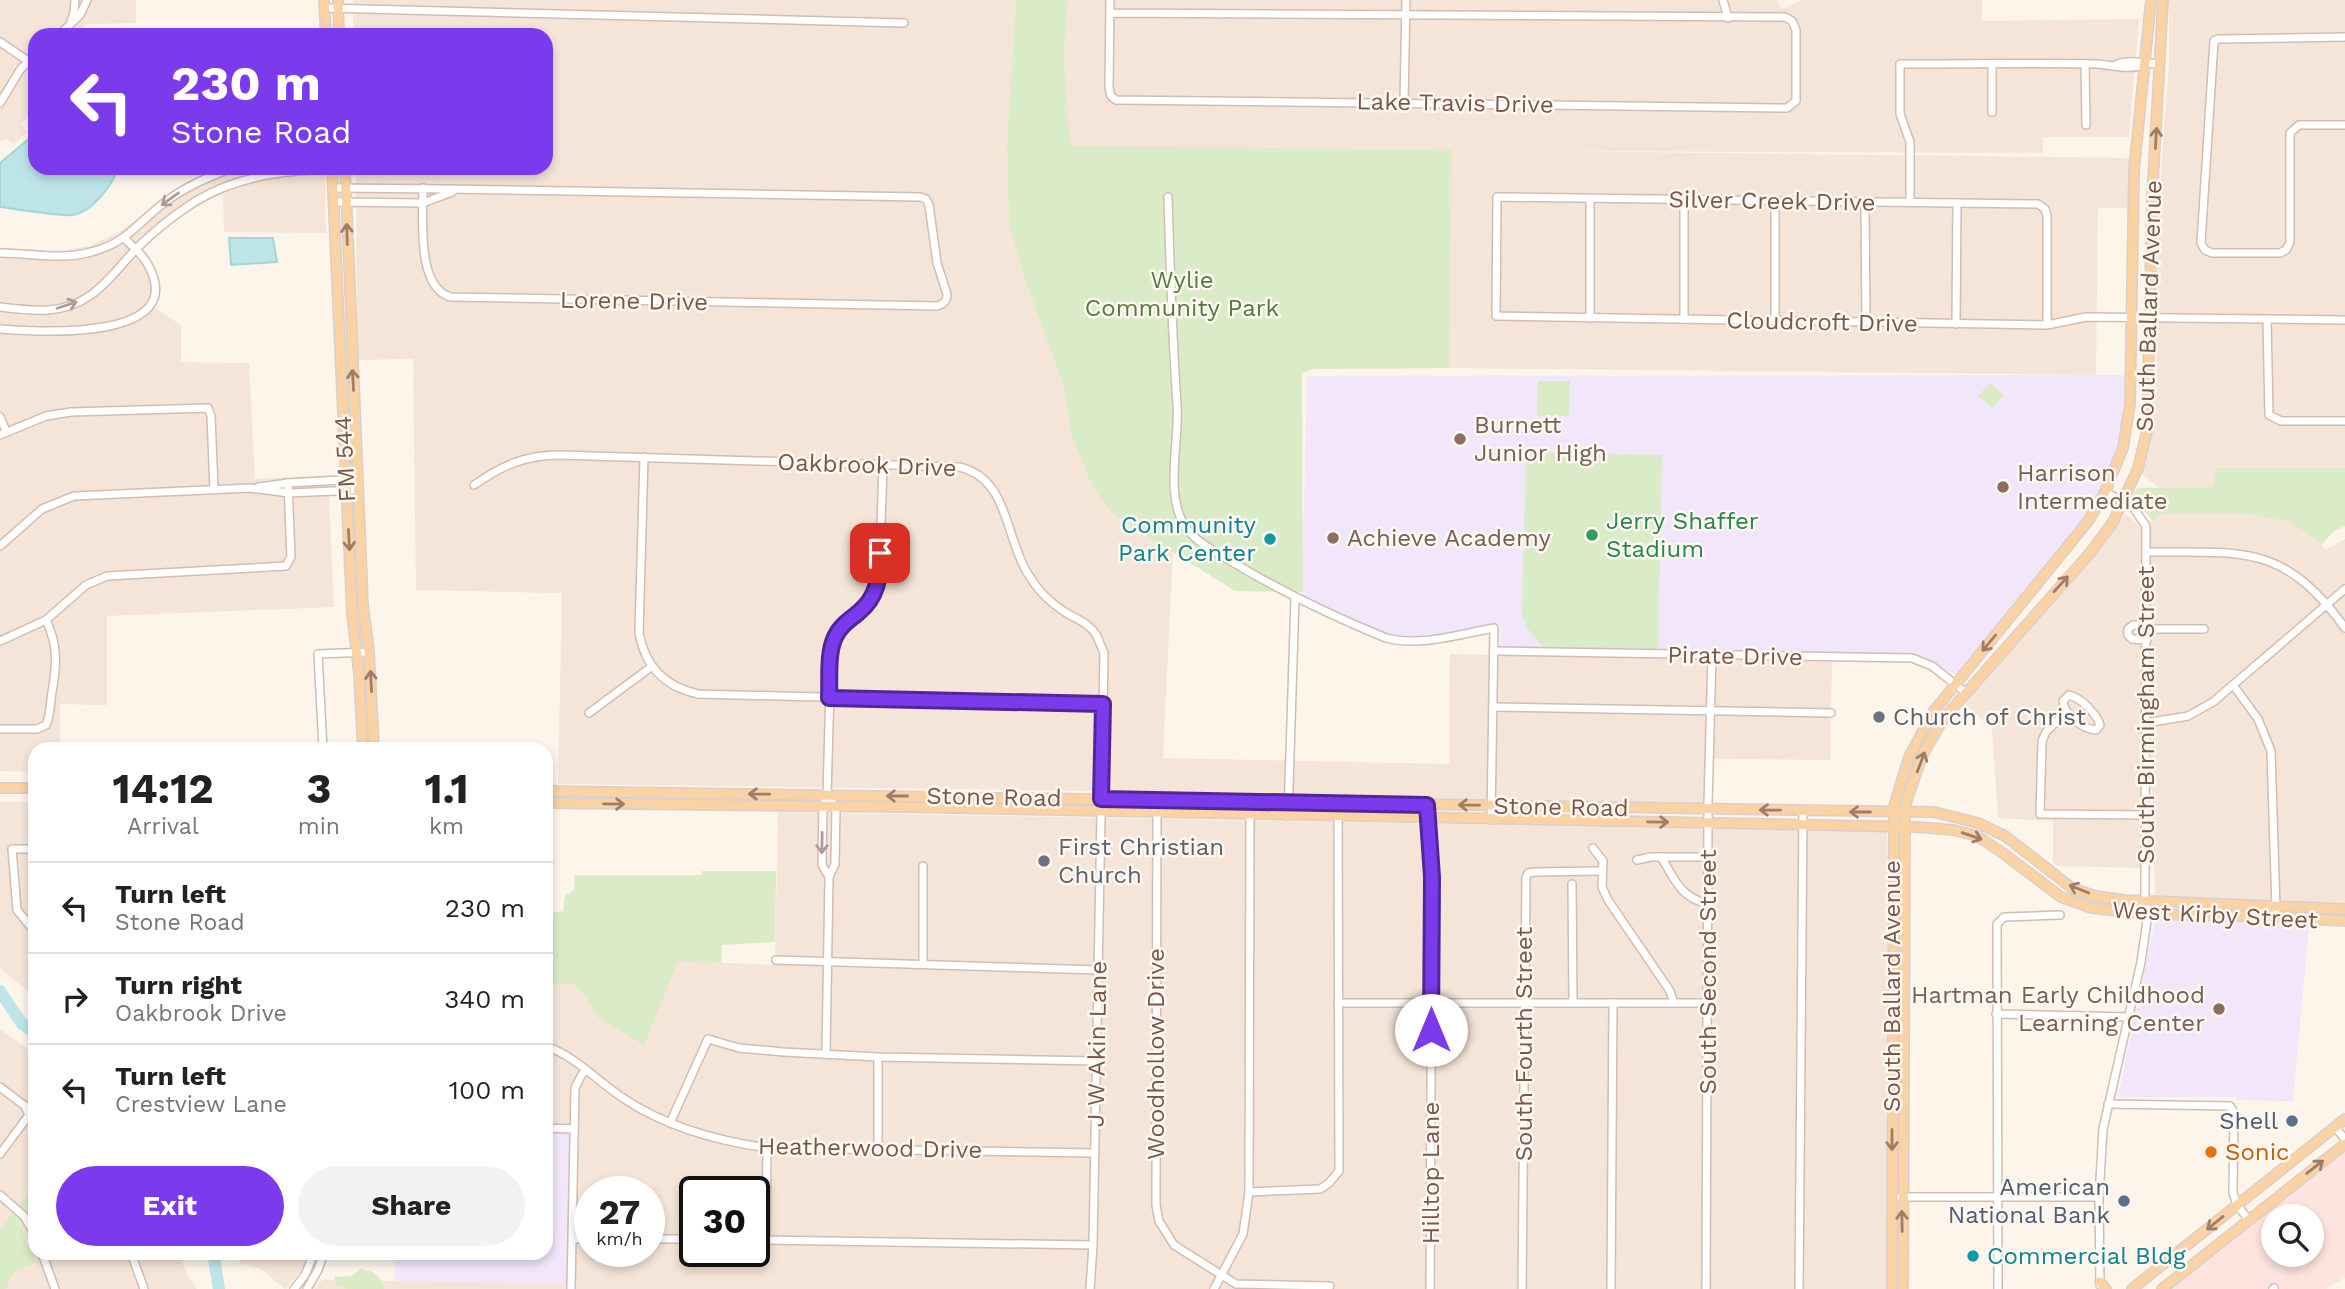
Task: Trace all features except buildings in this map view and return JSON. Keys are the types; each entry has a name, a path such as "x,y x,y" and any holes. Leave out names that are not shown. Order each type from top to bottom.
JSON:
{"main road":[{"name":"South Ballard Avenue","path":"1892,1289 1903,1043 1898,827 1893,812 1909,757 1933,712 2089,520 2105,492 2123,448 2130,404 2134,170 2151,0"},
{"name":"South Ballard Avenue","path":"1903,1289 1892,1043 1898,827 1922,755 1933,735 1965,692 2090,553 2113,522 2138,468 2147,431 2148,319 2163,0"},
{"path":"325,4 326,28"},
{"path":"338,4 339,28"},
{"name":"FM 544","path":"332,175 362,742"},
{"name":"FM 544","path":"345,175 363,605 369,652 374,742"},
{"path":"0,788 28,788"},
{"name":"Stone Road","path":"553,791 1904,812"},
{"path":"705,793 705,805"},
{"name":"Stone Road","path":"553,803 1898,827"},
{"name":"West Kirby Street","path":"1904,812 1946,814 1978,823 2005,836 2072,888 2095,895 2146,901 2345,909"},
{"name":"West Kirby Street","path":"1898,827 1954,830 1977,836 2000,850 2060,897 2092,908 2148,915 2345,921"},
{"path":"1892,1043 1903,1043"},
{"path":"2132,1289 2345,1119"},
{"path":"2162,1289 2345,1142"}],"street":[{"path":"67,28 74,13 75,0"},
{"path":"67,28 80,15 87,0"},
{"path":"1110,0 1110,13 1728,18 1723,0"},
{"path":"1404,102 1406,0"},
{"path":"325,4 904,23"},
{"name":"Lake Travis Drive","path":"1110,13 1109,88 1111,96 1116,100 1787,108 1793,105 1796,97 1796,30 1793,21 1785,17 1728,18"},
{"path":"2345,37 2214,41 2203,183 2202,246 2212,253 2280,253 2286,250 2290,242 2290,133 2299,125 2345,125"},
{"path":"0,42 28,60"},
{"path":"1910,202 1910,142 1900,114 1900,64 2116,65 2126,61 2139,61 2144,64 2160,64"},
{"path":"0,103 28,62"},
{"path":"1992,64 1992,112"},
{"path":"2085,64 2086,125"},
{"path":"0,253 57,257 86,254 125,239 164,202 213,175"},
{"path":"0,307 49,310 89,297 110,281 136,250 177,214 215,192 263,175"},
{"path":"208,177 215,192"},
{"path":"333,188 463,190"},
{"name":"Lorene Drive","path":"424,188 426,265 442,294 451,297 937,306 945,302 947,294 936,263 929,208 926,199 920,197 463,190"},
{"path":"333,202 423,203 463,190"},
{"path":"1168,197 1172,342 1177,406 1175,499 1179,516 1189,532 1218,554 1295,598 1363,629 1401,642 1494,628 1492,820"},
{"name":"Silver Creek Drive","path":"1496,316 1497,197 2027,203 2038,204 2045,209 2047,216 2047,325"},
{"path":"1590,198 1590,318"},
{"path":"1684,200 1685,319"},
{"path":"1775,202 1775,321"},
{"path":"1866,203 1866,322"},
{"path":"1955,324 1957,203"},
{"path":"0,329 91,329 121,324 138,317 150,306 155,292 153,275 146,260 125,239"},
{"name":"Cloudcroft Drive","path":"1496,316 2047,325 2086,317 2345,320"},
{"path":"2267,320 2269,415 2281,421 2345,421"},
{"path":"0,417 3,433 46,416 71,412 208,408 211,416 214,489"},
{"name":"Oakbrook Drive","path":"474,485 506,464 533,456 883,464 959,467 977,472 993,487 1019,558 1032,580 1052,603 1086,623 1097,635 1104,653 1101,799"},
{"path":"644,457 639,633 642,649 651,667 676,687 698,694 1103,704"},
{"path":"829,877 822,864 823,806 827,796 831,652 841,626 864,608 875,594 879,582 883,464"},
{"path":"251,488 289,493 347,485 358,479"},
{"path":"0,641 46,620 95,579 107,576 284,568 290,557 288,482"},
{"path":"0,546 42,509 74,496 251,488 288,482 347,485 358,490"},
{"name":"South Birmingham Street","path":"2102,1287 2099,1197 2101,1146 2148,915 2146,526 2132,506 2105,492"},
{"path":"2147,552 2228,552 2266,559 2295,575 2327,605 2345,628"},
{"path":"2146,723 2188,716 2213,702 2345,589"},
{"path":"1288,816 1295,598"},
{"path":"0,729 37,729 46,725 56,678 57,648 46,620"},
{"path":"2147,640 2132,639 2128,629 2133,625 2204,629"},
{"name":"Pirate Drive","path":"1494,651 1912,658 1932,666 1965,692"},
{"path":"323,742 318,654 369,652"},
{"name":"South Second Street","path":"1706,1289 1708,810 1712,655"},
{"path":"589,713 651,667"},
{"path":"2233,685 2258,719 2271,751 2276,917"},
{"path":"2069,695 2076,697 2098,719 2099,725 2096,730 2089,729 2066,712 2063,701 2069,695"},
{"path":"1493,707 1831,713"},
{"path":"2066,712 2046,732 2042,741 2039,814 2146,815"},
{"path":"826,1053 829,877 835,864 836,807 827,796"},
{"name":"J W Akin Lane","path":"1090,1289 1101,799"},
{"name":"Woodhollow Drive","path":"1157,800 1156,1205 1159,1221 1174,1245 1222,1277 1242,1286 1330,1286"},
{"path":"1214,1289 1242,1234 1249,1192 1250,802"},
{"path":"1249,1192 1320,1189 1339,1171 1338,803"},
{"name":"Hilltop Lane","path":"1427,805 1432,877 1430,1289"},
{"path":"1799,1289 1803,811"},
{"path":"1593,848 1603,861 1602,887 1608,901 1664,980 1674,1003"},
{"path":"28,849 12,849 17,910 28,923"},
{"path":"1637,860 1709,857"},
{"path":"1661,858 1686,894 1693,900 1708,904"},
{"path":"923,866 923,964"},
{"name":"South Fourth Street","path":"1522,1289 1525,893 1528,873 1601,871"},
{"path":"1572,884 1573,1003"},
{"path":"1998,1289 1997,924 2004,917 2060,915"},
{"path":"776,960 1099,970"},
{"path":"1338,1003 1708,1003"},
{"path":"1611,1289 1614,1003"},
{"path":"1996,1014 2129,1017"},
{"path":"670,1123 708,1039 754,1051 877,1057 1097,1061"},
{"name":"Heatherwood Drive","path":"553,1050 574,1060 625,1100 670,1123 710,1137 767,1148 1095,1153"},
{"path":"877,1057 878,1148"},
{"path":"571,1289 575,1088 586,1071"},
{"path":"0,1087 28,1111"},
{"path":"2108,1104 2230,1106 2234,1113 2233,1193 2237,1205 2249,1220"},
{"path":"0,1154 28,1119"},
{"path":"2334,1127 2345,1142"},
{"path":"553,1128 573,1129"},
{"path":"767,1148 767,1176"},
{"path":"0,1195 28,1223"},
{"path":"1897,1197 2099,1197"},
{"path":"770,1239 1093,1245"},
{"path":"44,1260 55,1289"},
{"path":"134,1260 144,1289"},
{"path":"294,1289 311,1260"},
{"path":"307,1289 322,1260"}],"shaded area":[{"path":"0,0 136,0 136,23 86,24 83,28 28,28 28,116 22,124 26,133 14,144 6,139 0,142"},
{"path":"353,0 1016,0 1007,145 1009,224 1023,274 1063,384 1071,434 1114,515 1173,551 1163,758 1449,764 1450,654 1832,662 1830,760 1706,759 1705,801 1702,807 1161,792 558,784 562,593 416,590 413,359 357,360 356,175 553,175 553,28 353,28"},
{"path":"1068,0 1777,0 1782,9 1803,0 1982,0 1982,21 2139,19 2129,137 2043,137 2043,153 1549,151 2131,158 2129,208 2098,208 2096,375 1449,368 1451,151 1069,146 1064,56"},
{"path":"2169,0 2345,0 2345,468 2216,468 2216,487 2159,488 2142,474 2153,431 2156,389 2157,267 2169,65"},
{"path":"203,175 325,175 326,233 224,232 223,194 173,222 143,250 158,276 158,293 154,307 181,325 181,362 249,363 255,479 328,475 334,607 107,616 107,705 60,704 60,742 28,742 28,772 0,771 0,248 58,251 90,246 122,230 172,192"},
{"path":"2125,375 2123,421 2119,439 2114,460 2096,500 2079,526 1955,675 1923,656 1900,653 1500,647 1501,626 1414,636 1388,636 1302,599 1307,376"},
{"path":"2163,513 2242,513 2290,522 2322,544 2325,550 2345,539 2345,903 2155,897 2152,790 2142,790 2141,868 2057,866 2053,862 2053,821 1998,818 1992,729 1963,702 2088,563 2126,514 2142,528"},
{"path":"0,802 28,802 28,991 0,968"},
{"path":"778,812 1887,832 1890,1289 314,1289 322,1280 565,1283 570,1134 553,1133 553,984 573,983 586,997 597,1017 678,961 775,965"},
{"name":"Hartman Early Childhood Learning Center","path":"2155,920 2309,925 2293,1101 2237,1100 2237,1097 2118,1097"},
{"path":"0,1029 28,1049 28,1193 21,1202 28,1209 28,1260 182,1260 197,1289 0,1289"},
{"path":"553,1133 570,1133 565,1283 395,1281 395,1260 553,1260"},
{"path":"2345,1147 2345,1277 2326,1289 2166,1289 2261,1214 2261,1267 2324,1267 2324,1204 2273,1204"},
{"path":"239,1260 306,1260 300,1272 285,1289 261,1269"}],"green space":[{"name":"Wylie Community Park","path":"1016,0 1068,0 1064,56 1070,146 1452,150 1449,368 1314,369 1302,373 1303,592 1235,591 1114,515 1094,489 1071,434 1063,384 1023,274 1009,224 1007,145"},
{"path":"1538,381 1570,381 1569,416 1537,416"},
{"path":"1990,383 2004,395 1992,408 1978,396"},
{"name":"Jerry Shaffer Stadium","path":"1526,452 1662,455 1658,649 1543,647 1528,629 1522,615"},
{"path":"2215,468 2345,468 2345,526 2334,531 2322,544 2290,522 2242,513 2163,513 2152,521 2133,494 2137,488 2215,487"},
{"path":"702,871 776,871 775,942 722,945 721,963 678,961 644,1045 597,1017 586,997 573,984 553,984 553,913 563,911 565,896 575,889 574,875 702,875"},
{"path":"28,1193 28,1213 19,1223 28,1246 28,1260 34,1260 35,1263 15,1270 5,1289 0,1289 0,1230"},
{"path":"361,1269 376,1274 384,1289 347,1289 335,1284 335,1277 351,1276"}],"water":[{"path":"28,140 28,175 115,175 99,198 80,213 48,214 0,207 0,163"},
{"path":"229,238 273,238 277,262 231,265"}],"waterway":[{"path":"0,991 22,1024 28,1028"},
{"path":"214,1260 219,1289"}],"place":[{"name":"Burnett Junior High","path":"1460,439"},
{"name":"Harrison Intermediate","path":"2003,487"},
{"name":"Jerry Shaffer Stadium","path":"1592,535"},
{"name":"Achieve Academy","path":"1333,538"},
{"name":"Community Park Center","path":"1270,539"},
{"name":"Church of Christ","path":"1879,717"},
{"name":"First Christian Church","path":"1044,861"},
{"name":"Hartman Early Childhood Learning Center","path":"2219,1009"},
{"name":"Shell","path":"2292,1121"},
{"name":"Sonic","path":"2211,1152"},
{"name":"American National Bank","path":"2124,1201"},
{"name":"Commercial Bldg","path":"1973,1256"}],"route":[{"path":"880,553 879,582 875,594 864,608 841,626 833,642 829,698 1103,704 1101,799 1427,805 1432,877 1431,1030"}]}
